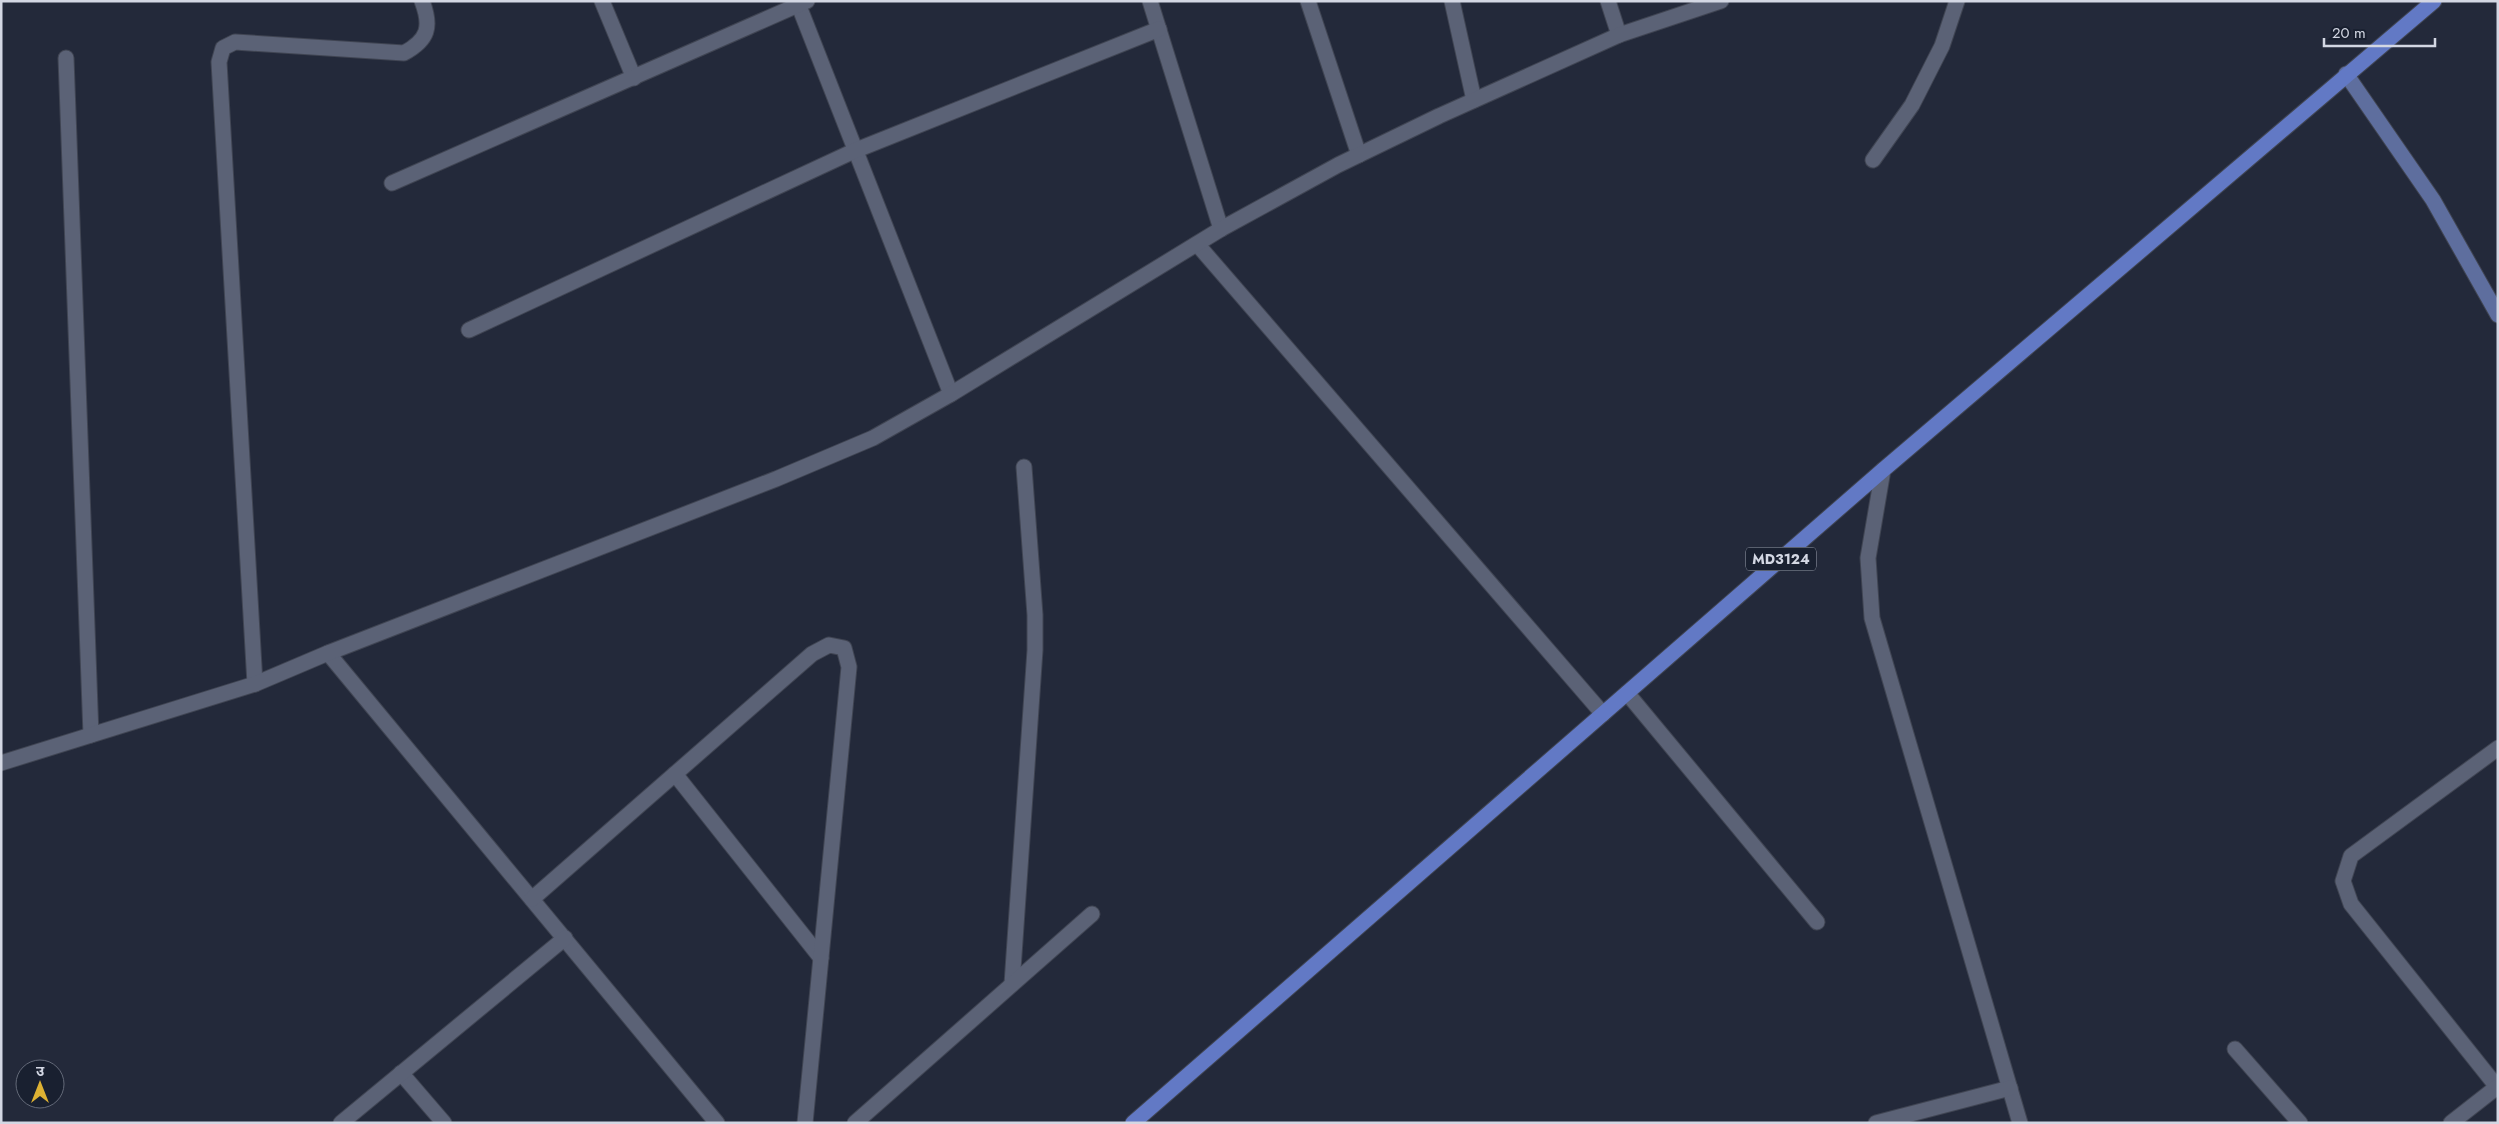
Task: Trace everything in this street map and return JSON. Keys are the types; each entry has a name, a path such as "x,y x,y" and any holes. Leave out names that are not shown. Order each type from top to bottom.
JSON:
{"main road":[{"name":"MD3124","path":"1134,1123 1882,470 2434,1"},
{"path":"2346,74 2433,200 2498,315"}],"street":[{"path":"255,684 219,62 223,48 235,42 404,53 420,45 427,31 426,10 422,1"},
{"path":"602,1 634,78"},
{"path":"1150,1 1221,229"},
{"path":"1308,1 1359,155"},
{"path":"1452,1 1474,100"},
{"path":"1608,1 1619,36"},
{"path":"1,763 255,684 328,653 776,480 873,438 951,394 1221,229 1359,155 1474,100 1619,36 1721,1"},
{"path":"1873,160 1912,105 1942,46 1957,1"},
{"path":"392,184 801,3 854,151 951,394"},
{"path":"469,330 854,151 1159,29"},
{"path":"66,58 91,735"},
{"path":"1197,244 1602,714"},
{"path":"1012,984 1035,650 1035,615 1024,467"},
{"path":"1882,470 1868,558 1872,618 2020,1123"},
{"path":"532,899 812,654 829,645 844,648 848,667 805,1123"},
{"path":"328,653 717,1123"},
{"path":"1627,692 1817,922"},
{"path":"2451,1123 2497,1088 2351,904 2343,881 2351,856 2498,748"},
{"path":"674,774 820,958"},
{"path":"855,1123 1092,914"},
{"path":"341,1123 565,938"},
{"path":"2235,1049 2300,1123"},
{"path":"401,1073 444,1123"},
{"path":"1876,1123 2010,1088"}]}
